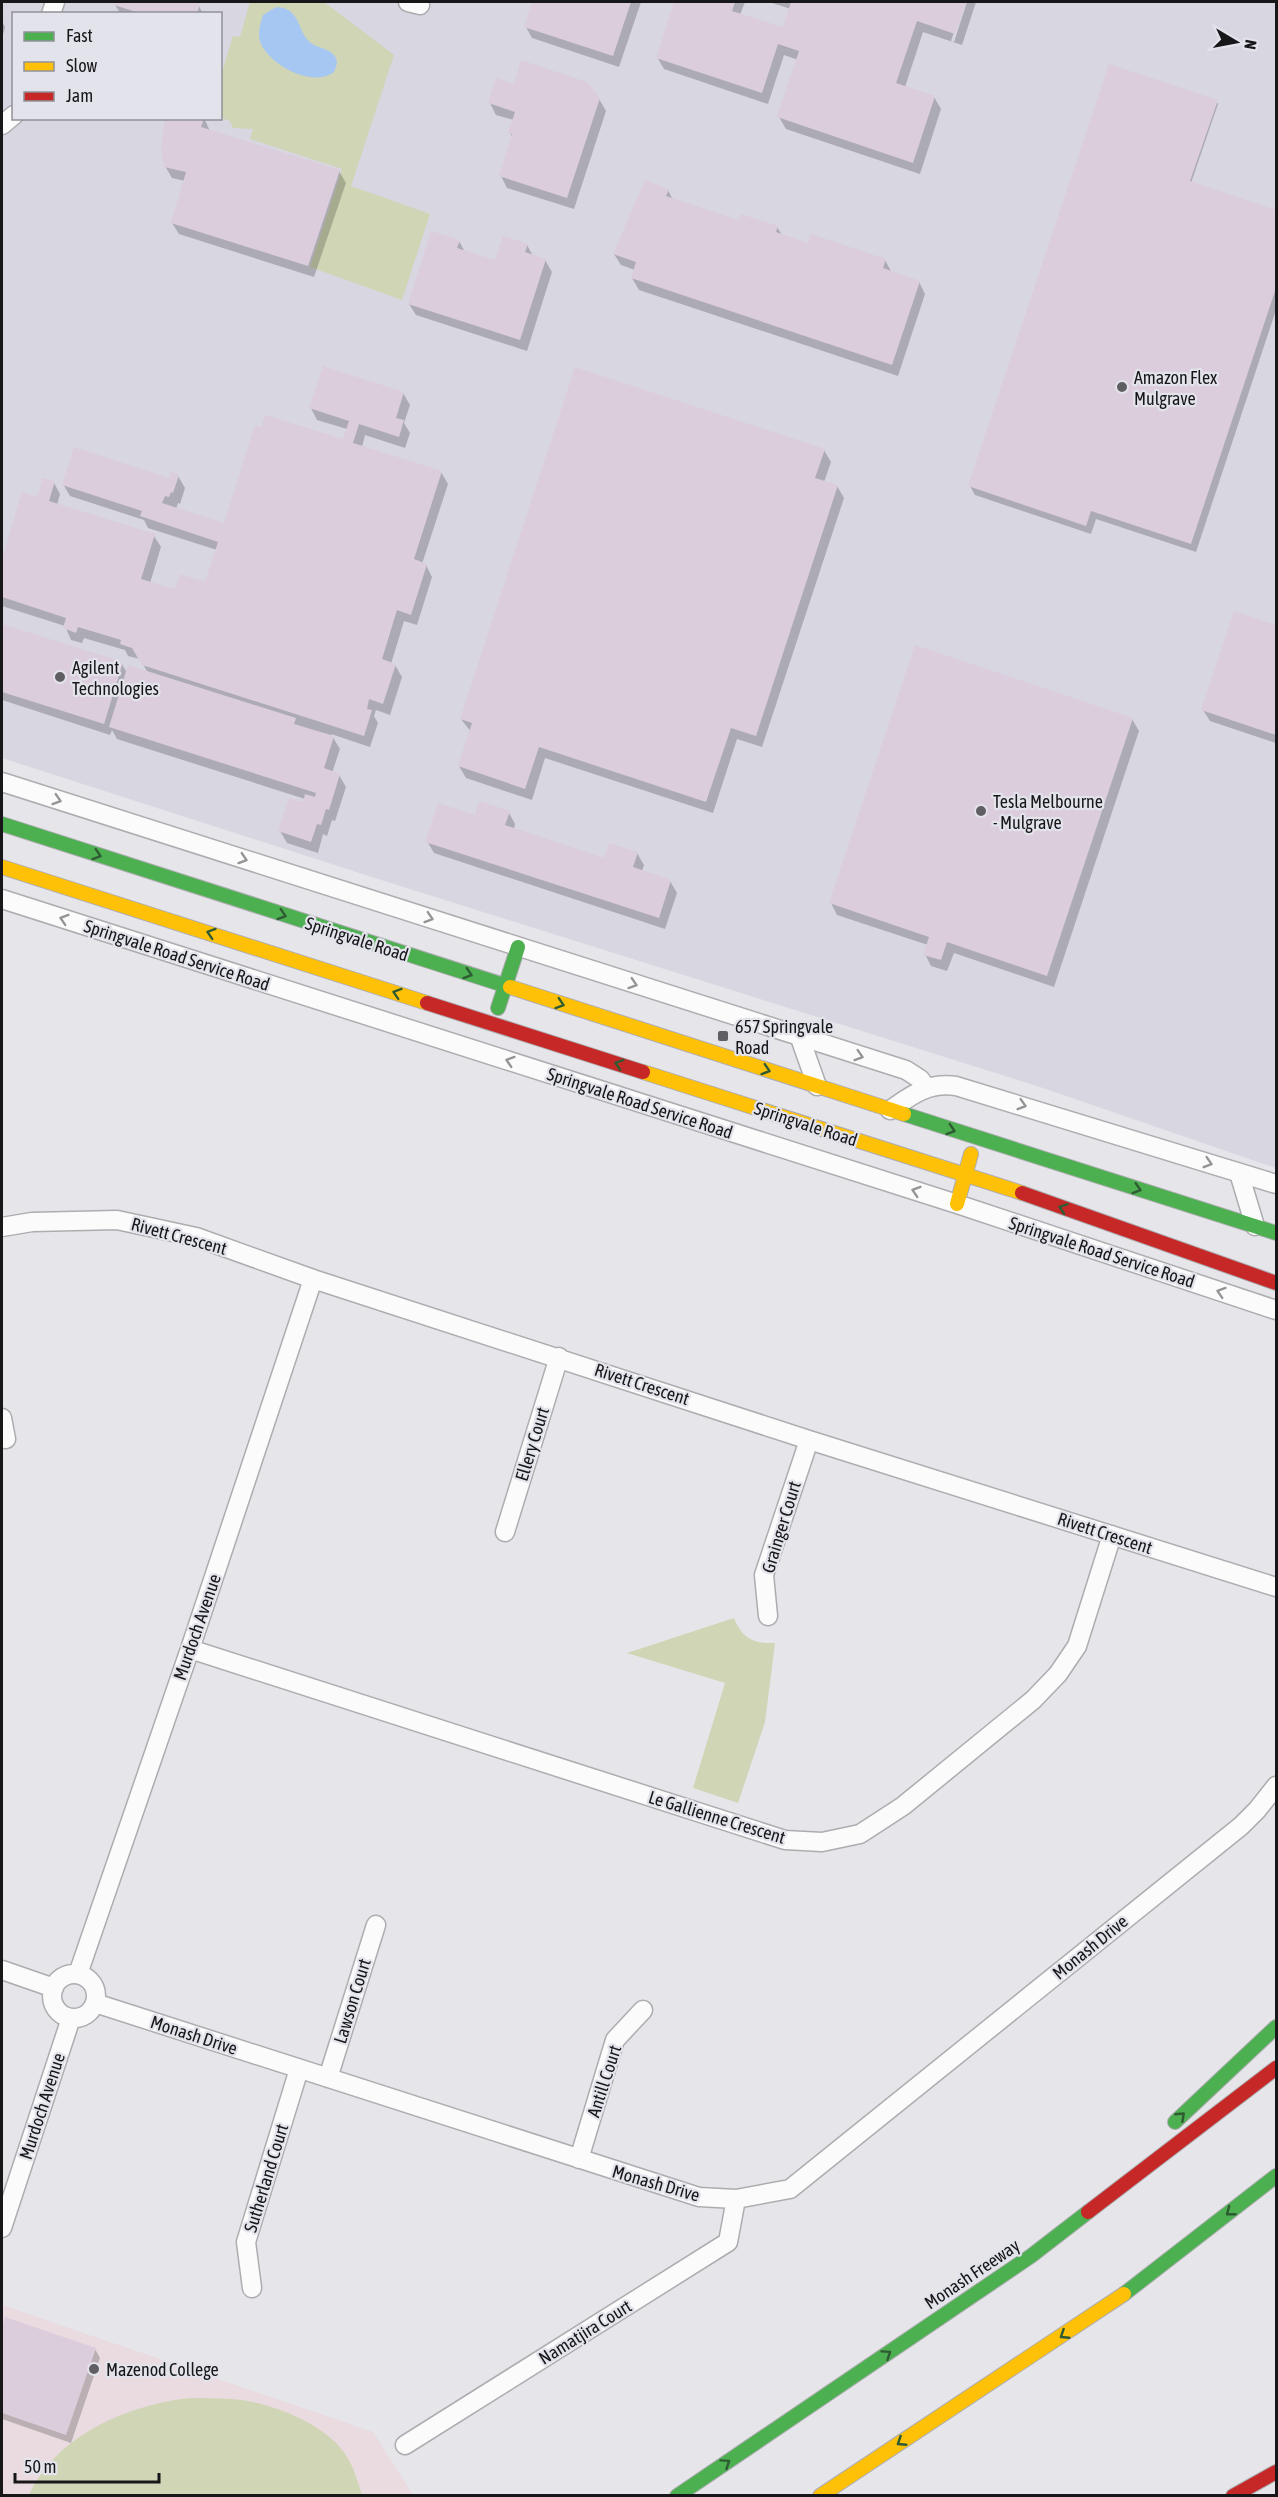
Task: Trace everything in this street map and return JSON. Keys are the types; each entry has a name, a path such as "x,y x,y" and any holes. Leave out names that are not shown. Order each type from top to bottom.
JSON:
{"main road":[{"name":"Springvale Road","path":"2,824 1276,1233"},
{"name":"Springvale Road","path":"2,867 965,1175 1276,1283"},
{"path":"492,1024 518,946"},
{"path":"957,1204 976,1138"},
{"path":"1166,2130 1276,2027"},
{"name":"Monash Freeway","path":"677,2496 1031,2256 1276,2068"},
{"path":"1031,2256 1141,2154"},
{"path":"1113,2303 1276,2176"},
{"path":"819,2496 1113,2303 1228,2231"},
{"path":"1233,2496 1276,2472"}],"street":[{"path":"2,782 906,1070 920,1079 926,1087"},
{"name":"Springvale Road Service Road","path":"2,899 957,1204 1276,1310"},
{"path":"323,1002 333,973"},
{"path":"800,1038 817,1086"},
{"path":"890,1110 926,1087 944,1084 956,1086 1276,1184"},
{"path":"1239,1173 1255,1226"},
{"name":"Rivett Crescent","path":"2,1227 32,1222 117,1220 196,1237 313,1279 809,1440 1276,1587"},
{"name":"Murdoch Avenue","path":"78,1974 190,1649 313,1279"},
{"name":"Ellery Court","path":"505,1532 559,1357"},
{"path":"2,1418 6,1439"},
{"name":"Grainger Court","path":"768,1616 764,1575 809,1440"},
{"name":"Le Gallienne Crescent","path":"190,1649 785,1840 822,1842 860,1834 903,1806 1033,1700 1058,1674 1077,1646 1113,1535"},
{"name":"Monash Drive","path":"95,2003 699,2197 736,2199 790,2189 1241,1826 1276,1786"},
{"name":"Lawson Court","path":"328,2078 376,1925"},
{"path":"2,1970 54,1988"},
{"path":"78,1974 90,1981 94,1987 95,2003 86,2015 71,2018 58,2011 54,2004 54,1988 64,1976 78,1974"},
{"name":"Antill Court","path":"579,2159 615,2040 643,2010"},
{"name":"Murdoch Avenue","path":"2,2228 71,2018"},
{"name":"Sutherland Court","path":"252,2288 246,2242 299,2069"},
{"name":"Namatjira Court","path":"405,2445 728,2242 736,2199"}],"shaded area":[{"path":"2,2 1276,2 1276,1168 1040,1087 2,758"},
{"name":"Mazenod College","path":"2,2305 373,2432 413,2495 2,2496"}],"green space":[{"path":"250,2 324,2 394,55 351,186 430,214 402,300 310,267 342,169 250,139 253,129 233,128 230,121 222,118 222,72 233,36 240,37"},
{"path":"734,1618 749,1638 754,1641 775,1643 765,1722 738,1803 693,1788 725,1683 627,1653"},
{"path":"190,2398 231,2399 262,2404 296,2416 312,2425 326,2434 347,2457 362,2495 29,2495 41,2474 57,2456 96,2427 142,2408"}],"water":[{"path":"276,7 290,11 311,43 334,55 337,62 334,72 325,76 304,76 283,67 266,52 260,41 260,26 263,15"}],"building":[{"path":"115,2 200,4 198,12 137,12 114,5"},
{"path":"532,2 631,2 613,56 524,27"},
{"path":"674,2 735,2 732,11 783,27 791,2 966,2 955,34 917,21 896,83 935,96 913,163 777,117 799,51 778,44 762,93 656,58"},
{"path":"521,60 587,82 600,98 567,198 499,176 512,134 508,133 515,112 488,103 496,78 514,84"},
{"name":"Amazon Flex Mulgrave","path":"1109,64 1218,100 1190,181 1276,210 1276,288 1191,544 1091,511 1086,526 968,486"},
{"path":"165,120 203,120 201,127 340,170 308,266 171,223 186,172 164,167 161,148"},
{"path":"645,180 669,189 666,196 738,220 741,214 778,226 776,232 808,243 811,234 886,259 883,268 920,281 892,365 631,278 636,262 613,254"},
{"path":"431,231 460,240 457,248 495,260 503,236 528,244 525,252 546,259 520,340 408,304"},
{"path":"323,366 404,392 396,418 404,420 399,437 359,424 353,443 442,471 414,559 427,564 411,615 397,610 382,659 396,664 383,704 369,699 367,709 372,710 364,736 142,665 132,648 120,644 121,640 78,627 76,633 63,628 66,618 2,597 2,559 22,492 37,497 43,478 55,481 49,501 155,534 141,579 175,589 180,574 205,582 218,542 140,516 142,511 62,485 74,447 169,478 171,472 179,475 173,493 171,492 169,497 165,496 162,503 224,523 255,425 261,427 265,415 343,439 349,421 309,408"},
{"path":"575,367 825,449 815,478 838,485 756,736 731,728 706,802 539,747 525,789 458,766 472,723 460,719"},
{"path":"1234,611 1276,625 1276,735 1201,710"},
{"name":"Agilent Technologies","path":"2,624 123,662 104,724 2,692"},
{"name":"Tesla Melbourne - Mulgrave","path":"915,645 1133,718 1047,976 947,942 941,960 923,955 929,937 829,903"},
{"path":"128,665 296,718 294,724 334,736 324,768 340,774 329,810 326,809 321,825 317,824 311,842 278,831 289,798 303,802 305,794 315,797 316,793 109,727"},
{"path":"479,801 510,811 505,825 604,858 609,843 638,852 633,867 671,880 659,918 425,842 438,803 475,815"},
{"path":"5,2317 96,2348 66,2435 2,2413 2,2328"}],"traffic: fast":[{"path":"2,824 510,987"},
{"path":"498,1008 518,947"},
{"path":"904,1114 1276,1233"},
{"path":"1175,2122 1276,2027"},
{"path":"1124,2294 1276,2176"},
{"path":"677,2496 1031,2256 1088,2212"}],"traffic: slow":[{"path":"2,867 427,1003"},
{"path":"510,987 904,1114"},
{"path":"643,1072 1022,1193"},
{"path":"957,1204 971,1154"},
{"path":"820,2496 1124,2294"}],"traffic: jam":[{"path":"427,1003 643,1072"},
{"path":"1022,1193 1276,1283"},
{"path":"1088,2212 1276,2068"},
{"path":"1233,2496 1276,2472"}],"place":[{"name":"Amazon Flex Mulgrave","path":"1122,387"},
{"name":"Agilent Technologies","path":"60,677"},
{"name":"Tesla Melbourne - Mulgrave","path":"981,811"},
{"name":"657 Springvale Road","path":"723,1036"},
{"name":"Mazenod College","path":"94,2369"}]}
